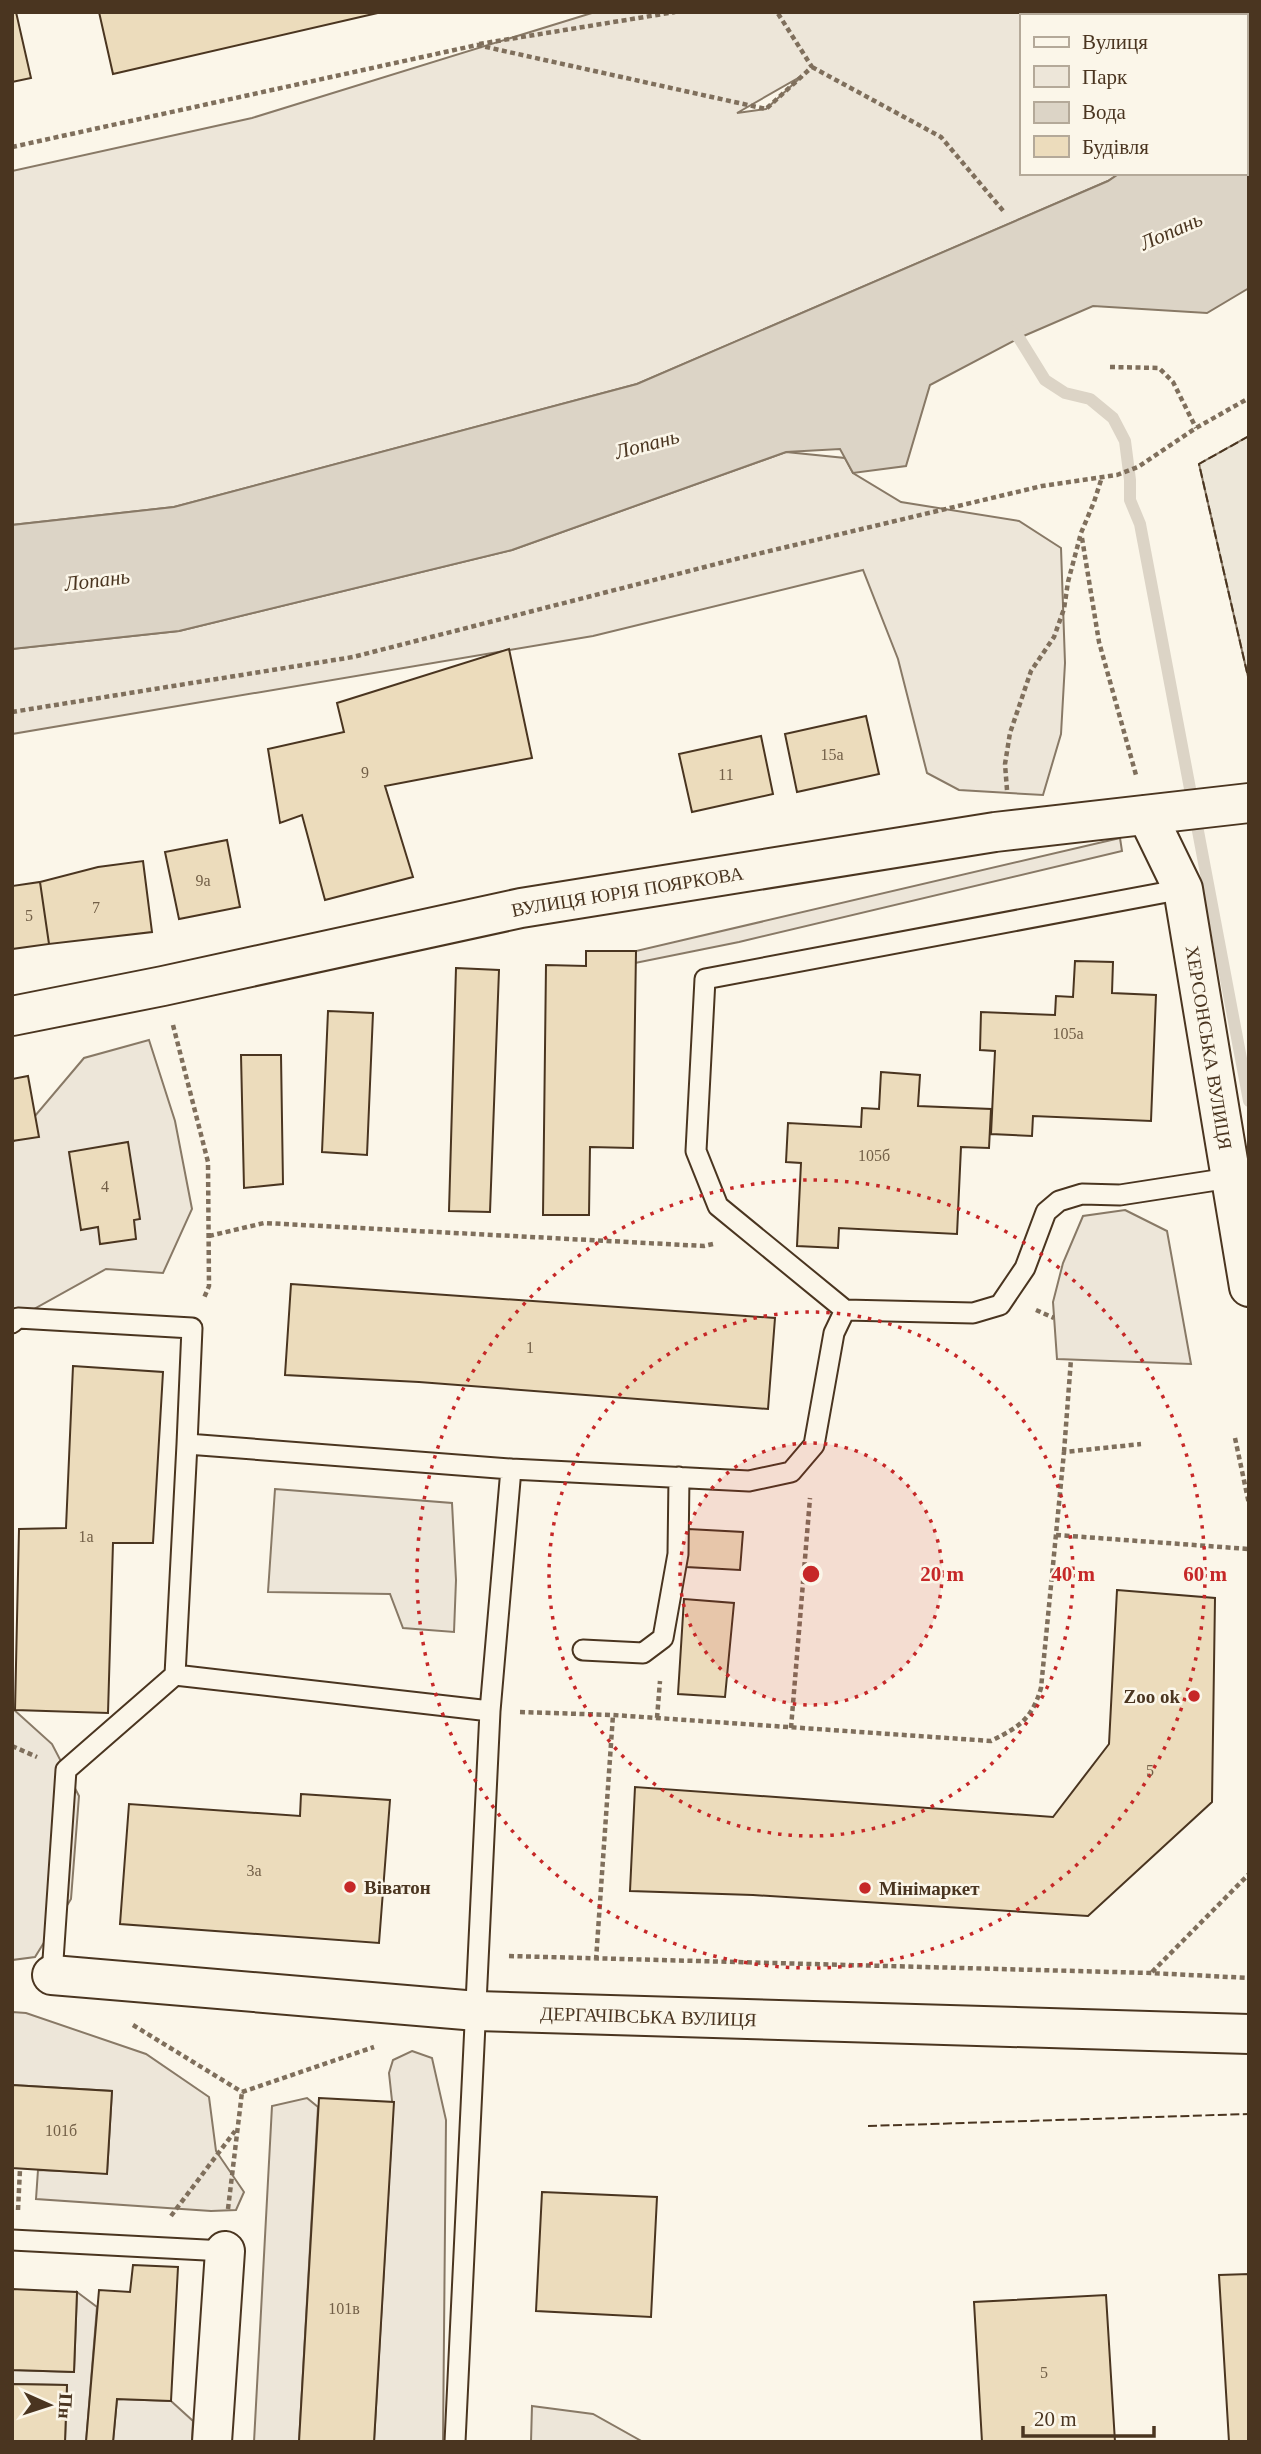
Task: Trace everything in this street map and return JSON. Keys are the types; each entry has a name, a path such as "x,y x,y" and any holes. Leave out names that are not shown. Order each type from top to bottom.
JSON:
{"street":[{"name":"ВУЛИЦЯ ЮРІЯ ПОЯРКОВА","path":"12,1016 521,908 995,832 1231,805"},
{"name":"ХЕРСОНСЬКА ВУЛИЦЯ","path":"1156,814 1183,889 1241,1176 1249,1287"},
{"name":"ДЕРГАЧІВСЬКА ВУЛИЦЯ","path":"52,1975 477,2011 1249,2034"},
{"path":"212,2442 225,2251"}],"lane":[{"path":"1183,889 705,979 696,1151 718,1206 845,1310 973,1313 1000,1305 1025,1268 1046,1212 1059,1201 1082,1194 1120,1195 1241,1176"},
{"path":"187,1444 511,1469 749,1481 792,1472 814,1445 834,1333 845,1310"},
{"path":"12,1323 18,1318 192,1328 175,1675 66,1770 52,1975"},
{"path":"455,2442 490,1711 511,1469"},
{"path":"583,1650 643,1653 663,1639 678,1553 679,1477"},
{"path":"175,1675 490,1711"},
{"path":"12,2240 225,2251"}],"path":[{"path":"12,147 477,45 675,12"},
{"path":"777,12 812,68 941,137 1005,213"},
{"path":"477,45 766,109 812,68"},
{"path":"1110,367 1159,368 1173,382 1196,428"},
{"path":"12,712 353,657 776,549 1042,486 1117,475 1138,467 1196,428 1249,398"},
{"path":"995,832 1008,811 1005,764 1010,733 1031,671 1054,637 1064,609 1081,533 1102,477"},
{"path":"1081,533 1099,642 1156,814"},
{"path":"163,986 208,1162 209,1286 192,1328"},
{"path":"209,1237 264,1223 704,1246 755,1237"},
{"path":"490,1711 613,1716 992,1741 1016,1729 1035,1708 1041,1688 1071,1359"},
{"path":"1236,1438 1249,1504"},
{"path":"1064,1452 1141,1444"},
{"path":"791,1728 814,1445"},
{"path":"1056,1535 1249,1549"},
{"path":"596,1960 613,1716"},
{"path":"1151,1973 1249,1874"},
{"path":"480,1955 1249,1978"},
{"path":"123,2019 242,2092"},
{"path":"242,2092 386,2042"},
{"path":"225,2251 242,2092"},
{"path":"170,2217 237,2129"},
{"path":"18,2211 20,2169"}],"green space":[{"path":"595,12 1249,12 1247,93 1247,14 1020,14 1020,175 1117,175 637,384 174,507 12,525 12,171 252,118","holes":["801,77 766,109 737,113"]},
{"path":"786,452 845,458 853,473 901,502 1019,521 1061,548 1065,663 1061,734 1043,795 959,790 927,773 898,659 863,570 593,636 12,734 12,649 179,631 512,550"},
{"path":"1120,838 1122,851 739,942 635,963 636,951"},
{"path":"149,1040 175,1121 192,1209 163,1273 106,1269 18,1318 12,1331 12,1143 84,1058"},
{"path":"1125,1210 1167,1231 1191,1364 1057,1359 1053,1302 1063,1263 1083,1216"},
{"path":"275,1489 452,1503 456,1580 454,1632 403,1628 390,1594 268,1592"},
{"path":"12,1708 52,1744 79,1796 71,1899 35,1957 12,1960"},
{"path":"12,2012 26,2013 146,2054 209,2097 216,2151 244,2192 236,2210 211,2211 36,2199 38,2170 107,2173 112,2091 12,2085"},
{"path":"412,2051 432,2058 446,2120 443,2442 374,2442 393,2110 389,2073 393,2060"},
{"path":"307,2098 318,2107 299,2442 254,2442 272,2106"},
{"path":"77,2292 97,2307 86,2442 65,2442 67,2385 12,2384 12,2370 74,2372"},
{"path":"117,2399 171,2401 193,2421 192,2442 113,2442"},
{"path":"532,2406 593,2414 643,2442 531,2442"}],"shaded area":[{"path":"1249,436 1249,681 1199,464"}],"water":[{"name":"Лопань","path":"1249,92 1249,288 1207,313 1093,306 1019,338 930,385 906,466 853,473 840,449 786,452 512,550 179,631 12,649 12,525 174,507 637,384 1117,175 1247,175"}],"building":[{"path":"12,12 16,12 31,78 12,82"},
{"path":"99,12 382,12 113,74"},
{"path":"509,649 532,758 385,786 413,877 325,900 302,815 280,823 268,749 344,732 337,703"},
{"path":"866,716 879,774 797,792 785,734"},
{"path":"761,736 773,794 692,812 679,754"},
{"path":"227,840 240,907 179,919 165,852"},
{"path":"143,861 152,932 49,944 40,882 98,867"},
{"path":"40,882 49,944 12,949 12,886"},
{"path":"586,951 636,951 633,1148 590,1147 589,1215 543,1215 546,965 586,966"},
{"path":"1075,961 1113,962 1112,993 1156,995 1151,1121 1033,1116 1032,1136 991,1134 995,1051 980,1050 981,1012 1055,1015 1056,996 1073,997"},
{"path":"456,968 499,970 490,1212 449,1211"},
{"path":"328,1011 373,1013 367,1155 322,1152"},
{"path":"241,1055 281,1055 283,1184 244,1188"},
{"path":"881,1072 920,1075 918,1106 991,1109 989,1148 961,1147 957,1234 839,1228 838,1248 797,1246 801,1163 786,1162 788,1123 861,1127 862,1108 879,1109"},
{"path":"28,1076 39,1137 12,1141 12,1079"},
{"path":"128,1142 140,1219 134,1220 136,1239 100,1244 98,1227 81,1230 69,1152"},
{"path":"291,1284 775,1318 768,1409 419,1382 285,1375"},
{"path":"73,1366 163,1372 153,1543 113,1543 108,1713 15,1710 19,1529 66,1528"},
{"path":"688,1529 743,1532 740,1570 686,1567"},
{"path":"1117,1590 1215,1598 1212,1802 1088,1916 753,1895 630,1891 635,1787 1053,1817 1109,1744"},
{"path":"684,1599 734,1603 725,1697 678,1694"},
{"path":"301,1794 390,1800 379,1943 120,1924 129,1804 300,1816"},
{"path":"12,2085 112,2091 107,2174 12,2168"},
{"path":"319,2098 394,2102 374,2442 299,2442"},
{"path":"542,2192 657,2197 651,2317 536,2311"},
{"path":"133,2265 178,2267 171,2401 117,2399 113,2442 86,2442 99,2290 130,2292"},
{"path":"1249,2274 1249,2442 1229,2442 1219,2275"},
{"path":"12,2289 77,2292 74,2372 12,2370"},
{"path":"1106,2295 1115,2442 982,2442 974,2302"},
{"path":"12,2384 67,2385 65,2442 12,2442"}],"waterway":[{"path":"1007,328 1019,338 1045,380 1065,393 1090,399 1113,418 1125,441 1130,500 1140,524 1249,1101"}],"fence":[{"path":"1249,436 1199,464 1249,681"},
{"path":"868,2126 1249,2114"}],"place":[{"name":"Zoo ok","path":"1194,1696"},
{"name":"Віватон","path":"350,1887"},
{"name":"Мінімаркет","path":"865,1888"}]}
